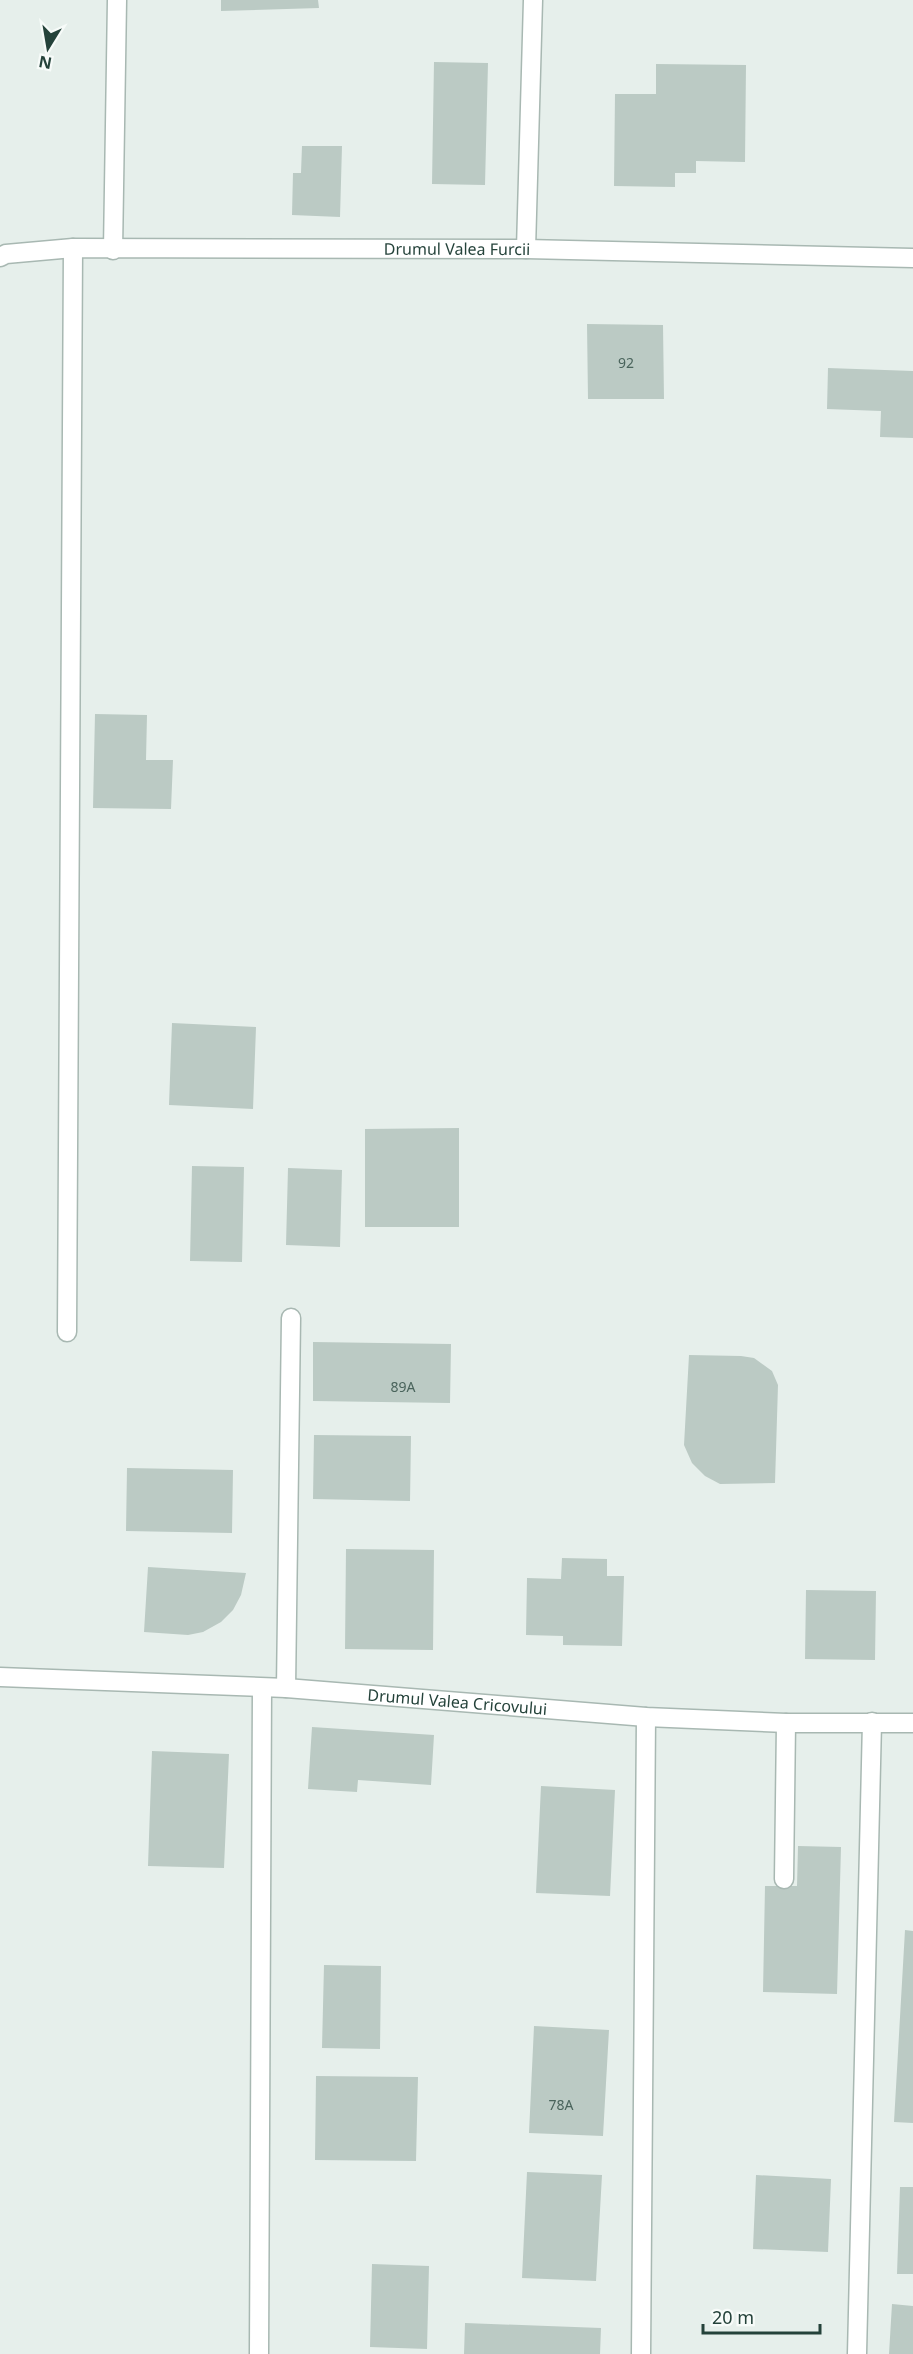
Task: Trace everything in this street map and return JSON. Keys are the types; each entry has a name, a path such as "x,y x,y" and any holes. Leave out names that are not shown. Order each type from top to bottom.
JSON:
{"street":[{"path":"113,250 117,0"},
{"path":"526,249 533,0"},
{"path":"67,1332 73,248"},
{"name":"Drumul Valea Furcii","path":"0,257 6,254 73,248 113,250 526,249 913,258"},
{"path":"286,1688 291,1318"},
{"name":"Drumul Valea Cricovului","path":"0,1677 286,1688 646,1717 786,1723 913,1722"},
{"path":"260,2354 262,1688"},
{"path":"641,2354 646,1717"},
{"path":"857,2354 872,1722"},
{"path":"784,1879 786,1723"}],"building":[{"path":"221,0 318,0 319,8 221,11"},
{"path":"434,62 488,63 485,185 432,184"},
{"path":"656,64 746,65 745,162 696,161 696,173 675,173 675,187 614,186 615,94 656,94"},
{"path":"302,146 342,146 340,217 292,215 293,173 301,173"},
{"path":"587,324 663,325 664,399 588,399"},
{"path":"828,368 913,371 913,438 880,437 881,411 827,409"},
{"path":"95,714 147,715 146,760 173,760 171,809 93,808"},
{"path":"172,1023 256,1027 253,1109 169,1105"},
{"path":"459,1128 459,1227 365,1227 365,1129"},
{"path":"192,1166 244,1167 242,1262 190,1261"},
{"path":"288,1168 342,1170 340,1247 286,1245"},
{"path":"313,1342 451,1344 450,1403 313,1401"},
{"path":"689,1355 754,1358 772,1371 778,1385 775,1483 720,1484 705,1476 692,1463 684,1445"},
{"path":"314,1435 411,1436 410,1501 313,1499"},
{"path":"127,1468 233,1470 232,1533 126,1531"},
{"path":"346,1549 434,1550 433,1650 345,1649"},
{"path":"562,1558 607,1559 607,1576 624,1576 622,1646 563,1645 563,1636 526,1635 527,1578 561,1579"},
{"path":"148,1567 246,1573 241,1595 233,1610 221,1622 203,1632 188,1635 144,1632"},
{"path":"806,1590 876,1591 875,1660 805,1659"},
{"path":"312,1727 434,1735 431,1785 358,1780 357,1792 308,1789"},
{"path":"152,1751 229,1754 224,1868 148,1866"},
{"path":"541,1786 615,1790 610,1896 536,1893"},
{"path":"798,1846 841,1847 837,1994 763,1992 765,1886 797,1886"},
{"path":"905,1930 913,1931 913,2123 894,2122"},
{"path":"324,1965 381,1966 380,2049 322,2048"},
{"path":"534,2026 609,2030 603,2136 529,2133"},
{"path":"316,2076 418,2077 416,2161 315,2160"},
{"path":"527,2172 602,2175 596,2281 522,2278"},
{"path":"756,2175 831,2179 828,2252 753,2249"},
{"path":"900,2187 913,2187 913,2274 897,2274"},
{"path":"372,2264 429,2266 427,2349 370,2347"},
{"path":"892,2304 913,2306 913,2354 889,2354"},
{"path":"465,2323 601,2328 600,2354 464,2354"}]}
